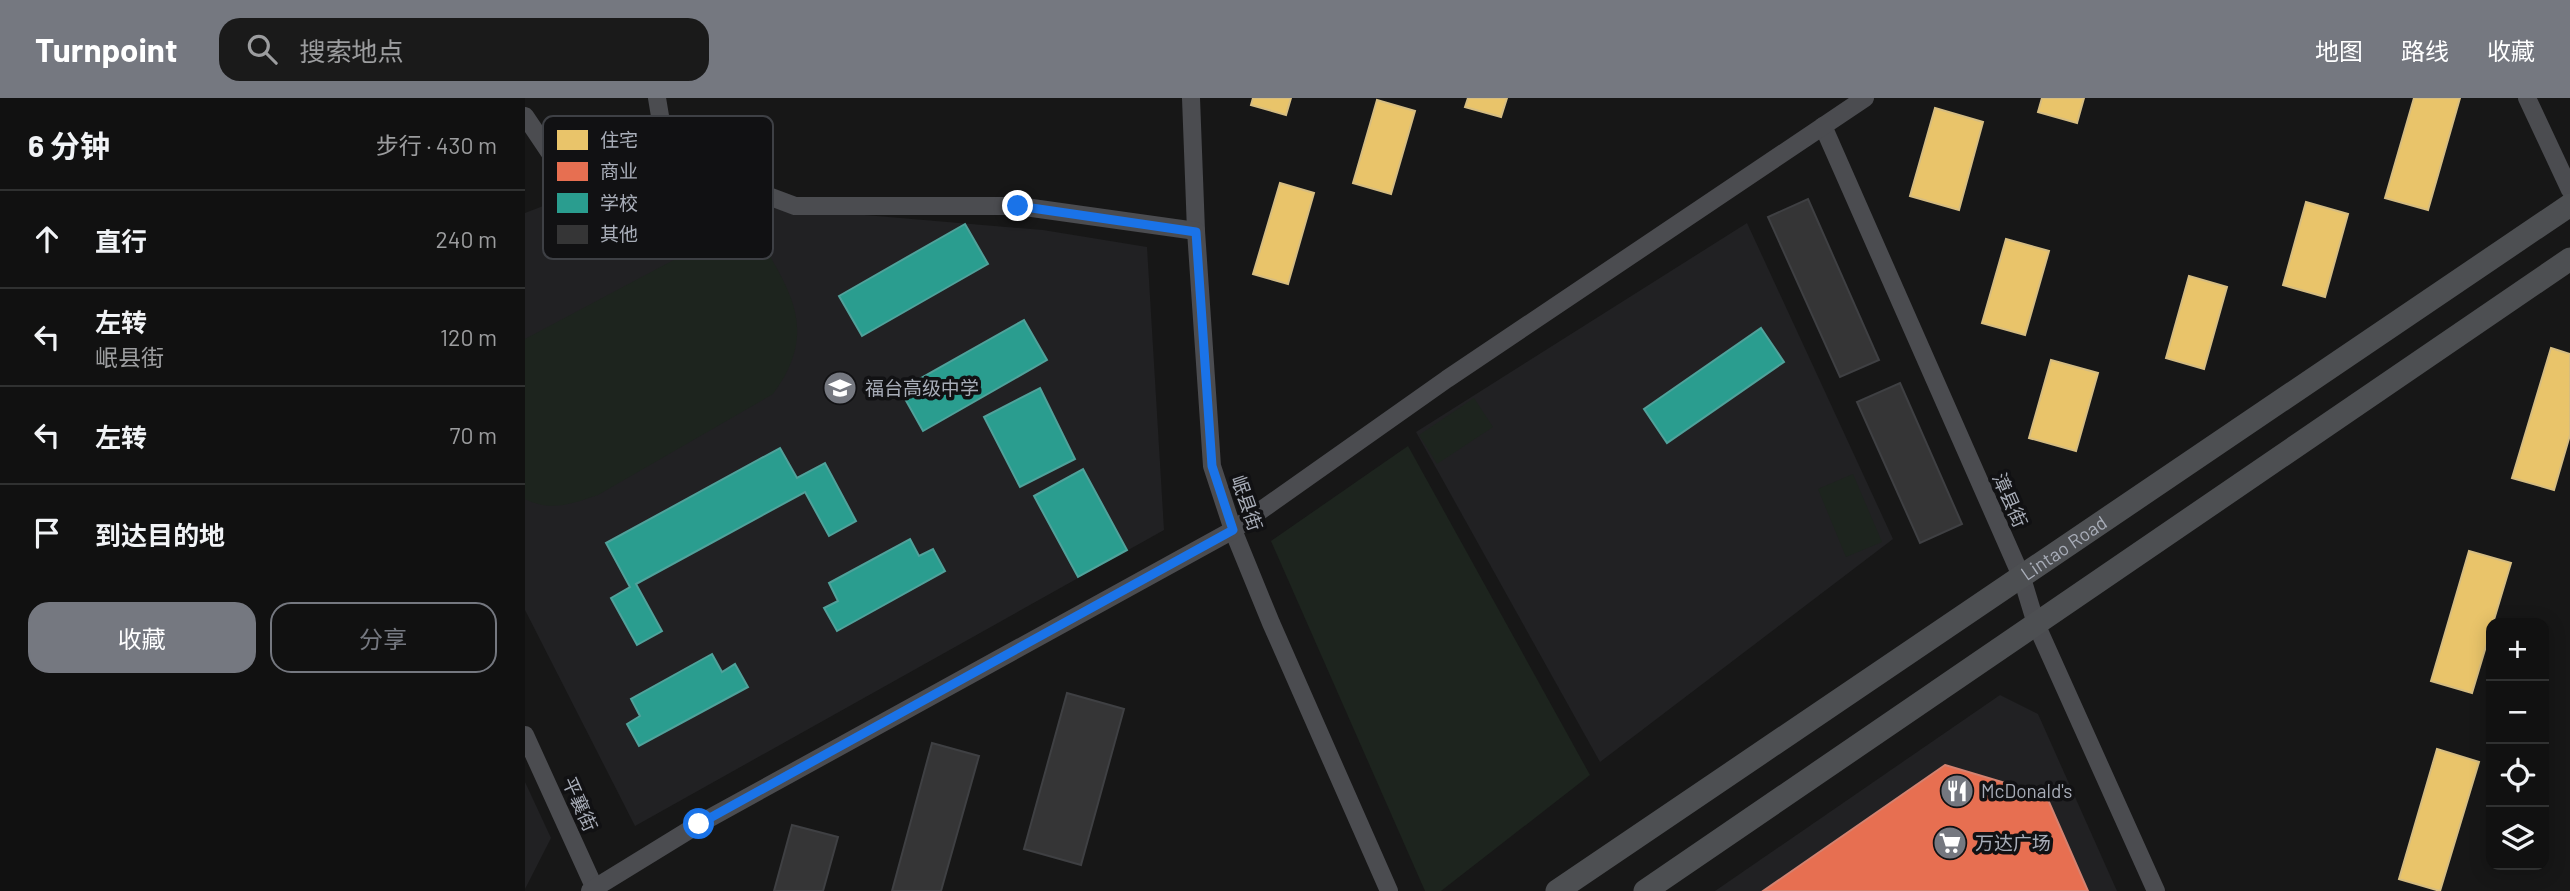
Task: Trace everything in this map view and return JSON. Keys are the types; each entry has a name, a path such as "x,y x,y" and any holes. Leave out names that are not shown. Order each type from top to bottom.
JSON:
{"main road":[{"name":"Lintao Road","path":"1557,891 2570,205"},
{"path":"1645,891 2570,259"}],"street":[{"path":"657,98 660,116"},
{"name":"岷县街","path":"1191,98 1196,232 1212,466 1233,530 1389,891"},
{"path":"594,890 699,824 1233,530 1447,379 1865,98"},
{"path":"2527,98 2570,190"},
{"path":"525,116 543,143"},
{"name":"漳县街","path":"1823,126 2022,578 2036,624 2156,891"},
{"path":"773,198 795,206 1018,206 1196,232"},
{"name":"平襄街","path":"525,735 594,890"}],"shaded area":[{"name":"福台高级中学","path":"543,206 543,259 773,259 773,207 1043,230 1147,247 1164,530 635,826 525,610 525,213"},
{"path":"1747,223 1893,539 1600,762 1416,432"},
{"path":"676,259 772,259 793,305 797,325 796,347 788,369 773,394 598,495 570,504 552,506 525,499 525,339"},
{"path":"1474,398 1493,427 1437,464 1419,435"},
{"path":"1408,446 1590,775 1441,891 1425,891 1271,541"},
{"path":"1853,474 1882,542 1846,557 1818,489"},
{"path":"2000,695 2038,714 2117,891 1715,891"},
{"path":"525,782 551,838 525,889"}],"building: 住宅":[{"path":"1253,98 1291,98 1286,115 1251,105"},
{"path":"1468,98 1507,98 1501,117 1465,107"},
{"path":"2042,98 2084,98 2077,123 2038,112"},
{"path":"2414,98 2460,98 2428,210 2385,198"},
{"path":"1377,100 1415,111 1391,194 1353,183"},
{"path":"1935,108 1983,122 1959,210 1910,196"},
{"path":"1280,183 1314,193 1288,284 1253,274"},
{"path":"2306,202 2348,214 2325,297 2283,285"},
{"path":"2006,239 2049,251 2025,335 1982,323"},
{"path":"2189,276 2227,287 2204,369 2166,358"},
{"path":"2551,348 2570,354 2570,435 2554,490 2512,478"},
{"path":"2051,360 2098,373 2076,451 2029,438"},
{"path":"2469,551 2511,563 2494,618 2486,618 2486,646 2472,693 2431,681"},
{"path":"2437,749 2479,762 2440,891 2399,879"}],"building: 商业":[{"name":"万达广场","path":"1945,765 2046,795 2088,891 1763,891"}],"building: 学校":[{"path":"965,224 988,264 862,336 839,296"},
{"path":"1024,320 1047,360 923,431 900,390"},
{"path":"1761,328 1784,362 1667,443 1644,409"},
{"path":"1040,388 1075,459 1020,487 984,417"},
{"path":"780,448 797,478 825,463 856,521 829,536 805,492 636,584 662,631 637,645 611,598 630,587 606,543"},
{"path":"1083,469 1127,550 1078,577 1034,496"},
{"path":"910,539 919,556 933,549 945,571 837,631 824,608 838,601 829,583"},
{"path":"712,654 722,672 735,664 748,687 639,746 627,724 640,716 631,699"}],"building: 其他":[{"path":"1808,199 1879,360 1840,377 1768,217"},
{"path":"1900,383 1962,524 1920,543 1857,402"},
{"path":"1067,693 1124,709 1081,865 1024,849"},
{"path":"932,743 979,756 941,891 892,891"},
{"path":"792,825 838,837 823,891 774,891"}],"place":[{"name":"福台高级中学","path":"840,388"},
{"name":"McDonald's","path":"1957,791"},
{"name":"万达广场","path":"1950,843"}],"route":[{"path":"699,824 1233,530 1212,466 1196,232 1018,206"}]}
